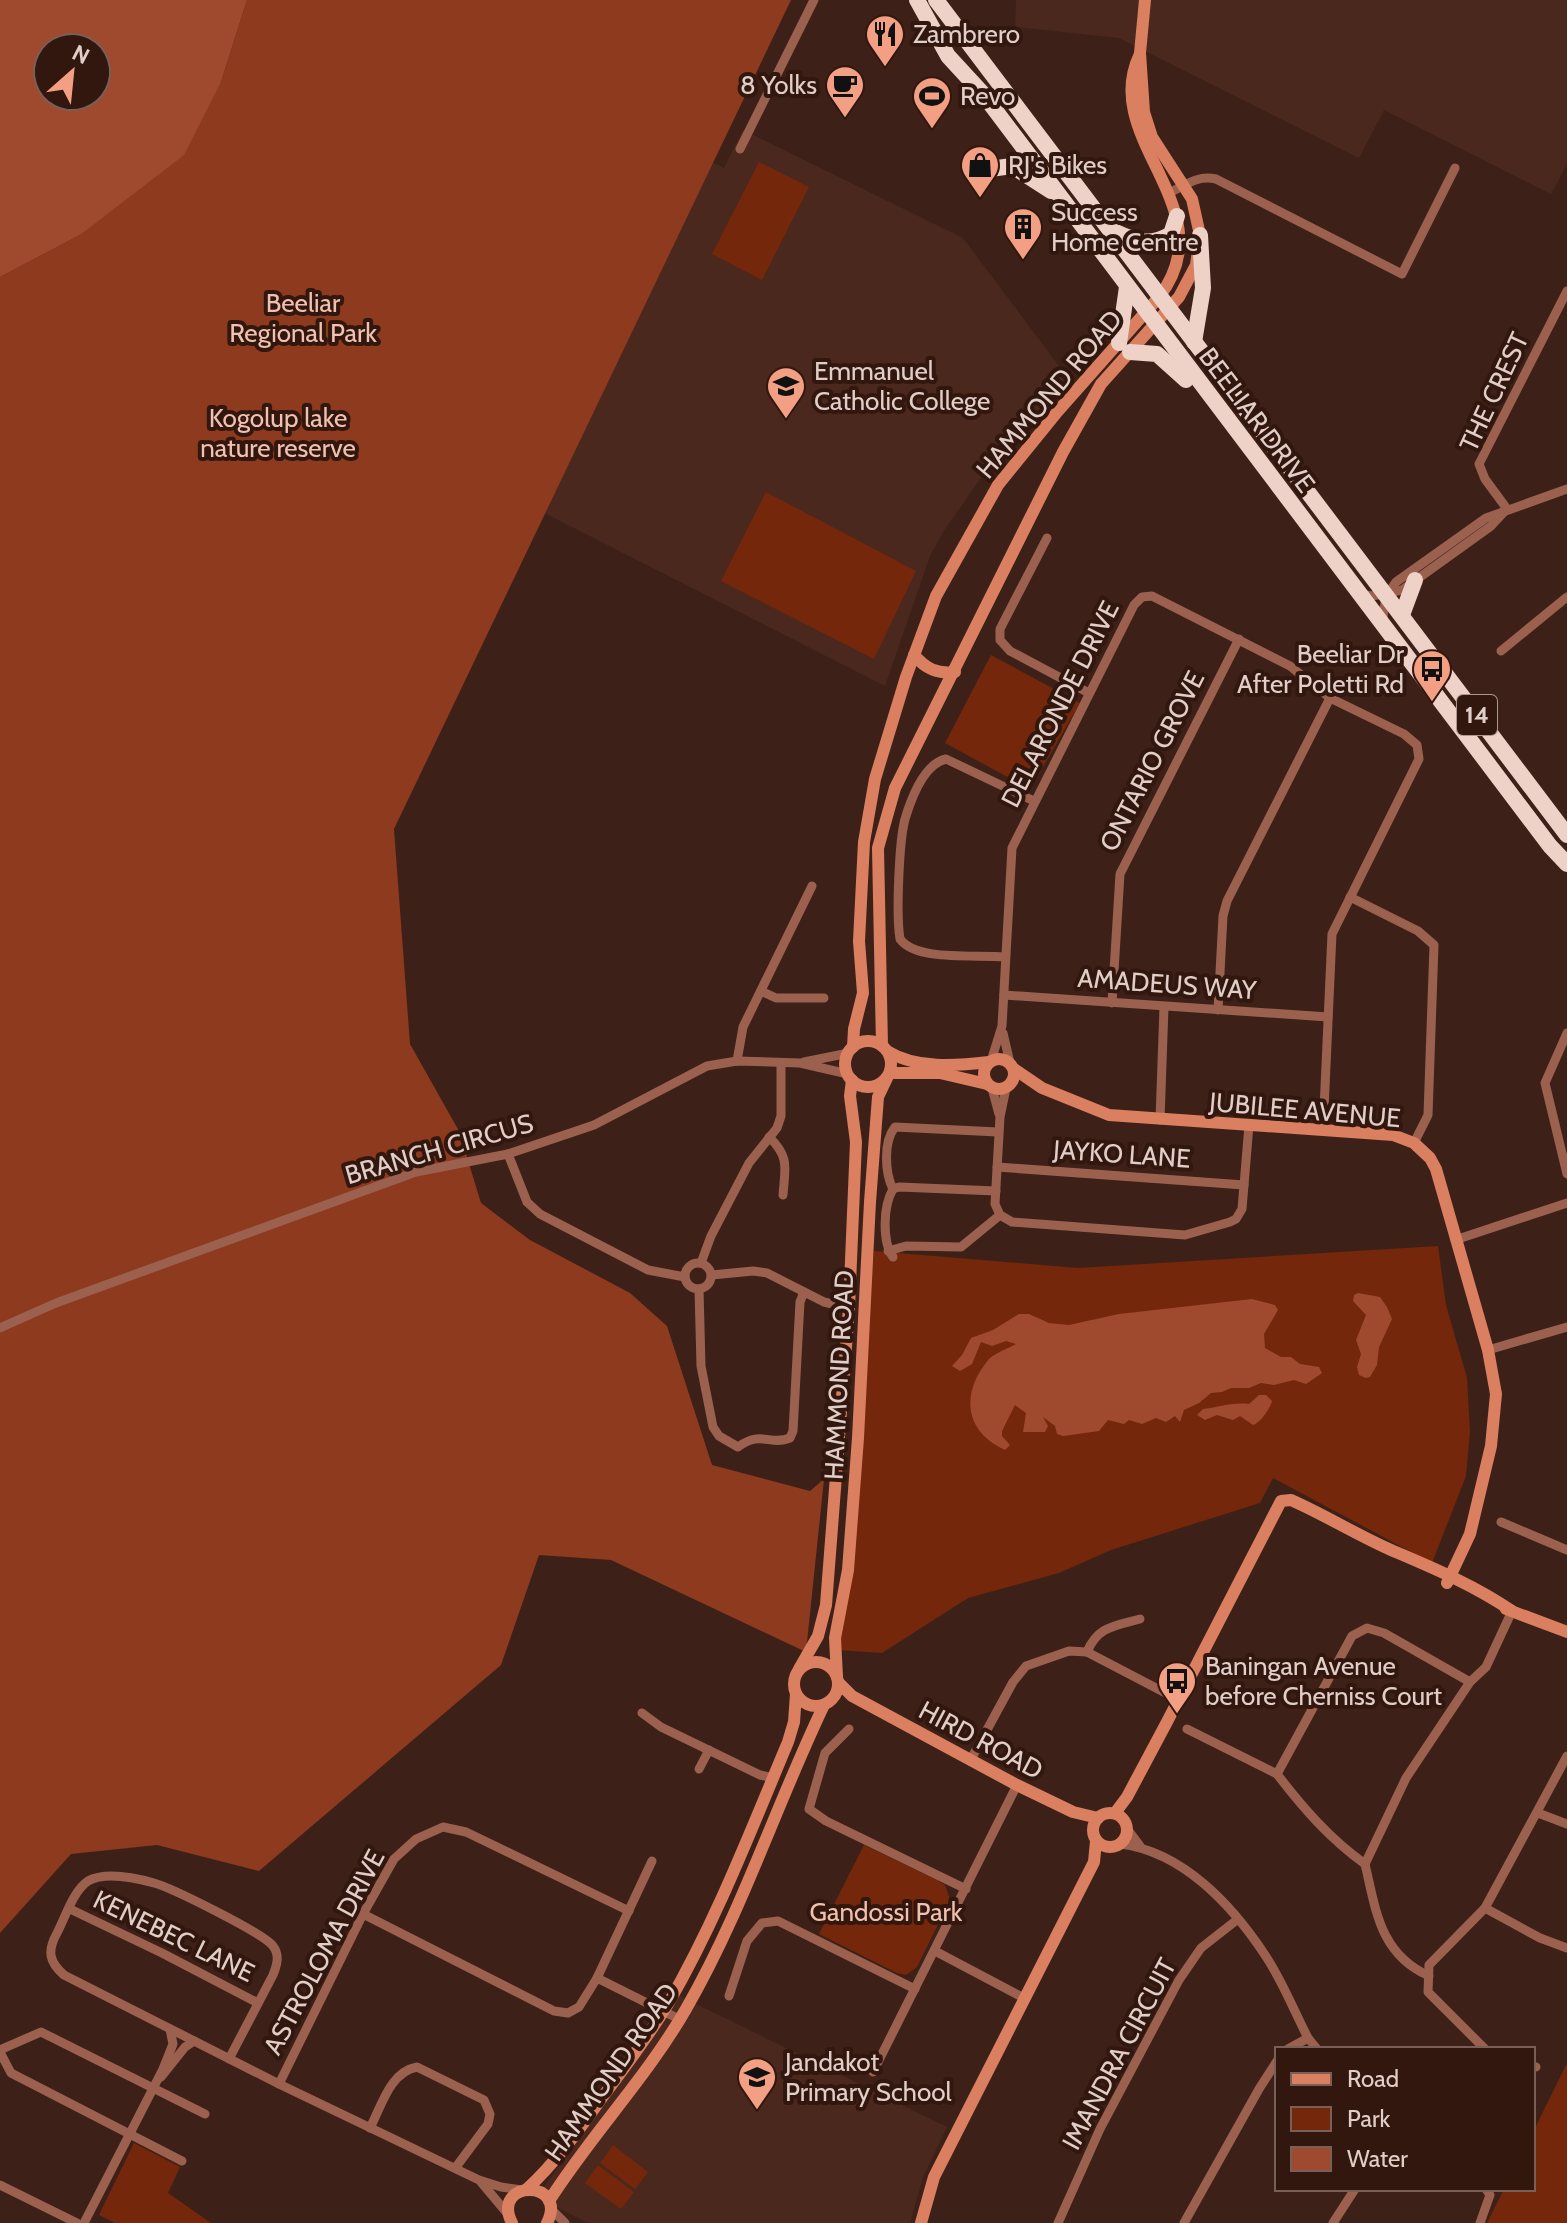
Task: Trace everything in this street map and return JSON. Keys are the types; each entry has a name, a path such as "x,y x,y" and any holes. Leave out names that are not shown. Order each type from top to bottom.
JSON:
{"highway":[{"name":"BEELIAR DRIVE","path":"917,0 948,56 983,94 1232,427 1550,846 1567,864"},
{"name":"BEELIAR DRIVE","path":"936,0 1567,835"},
{"path":"990,169 1012,166 1060,195"},
{"path":"1109,229 1139,243 1146,243 1171,234 1177,216"},
{"path":"1194,342 1203,288 1200,235"},
{"path":"1127,287 1125,347 1157,354 1232,427"},
{"path":"1402,615 1415,580"}],"main road":[{"name":"HAMMOND ROAD","path":"851,1050 863,993 859,941 864,842 875,779 936,596 998,485 1058,411 1125,347 1190,278 1196,265 1200,235 1192,199 1152,137 1144,112 1140,53 1145,0"},
{"name":"HAMMOND ROAD","path":"1140,53 1133,68 1135,114 1143,141 1177,216 1180,247 1177,267 1164,303"},
{"name":"HAMMOND ROAD","path":"884,1048 878,848 891,801 908,761 1079,423 1125,347"},
{"path":"1058,411 1079,423"},
{"path":"914,655 924,667 943,673 955,672"},
{"path":"884,750 908,761"},
{"path":"884,1048 891,1065 889,1074 875,1086 867,1087 850,1077 846,1064 851,1050 867,1041 884,1048 898,1057 922,1062 961,1065 1000,1059 1012,1066 1014,1079 1007,1088 940,1073 889,1074"},
{"path":"989,1086 984,1071 990,1061"},
{"name":"JUBILEE AVENUE","path":"1012,1066 1042,1088 1109,1115 1393,1135 1414,1143 1430,1158 1436,1169 1488,1350 1496,1394 1491,1446 1470,1534 1445,1578"},
{"name":"HAMMOND ROAD","path":"837,1680 835,1638 848,1570 878,1097 889,1074"},
{"name":"HAMMOND ROAD","path":"799,1669 818,1636 826,1605 849,1308 856,1142 850,1077"},
{"name":"JUBILEE AVENUE","path":"1007,1088 1042,1088"},
{"path":"1094,1862 1116,1846 1127,1797 1281,1501 1291,1500 1445,1578 1487,1594 1512,1611 1567,1632"},
{"path":"820,1662 833,1671 837,1680 836,1693 826,1704 811,1706 796,1694 793,1681 799,1669 820,1662"},
{"name":"HIRD ROAD","path":"837,1680 845,1692 869,1706 1073,1812 1116,1846"},
{"name":"HAMMOND ROAD","path":"509,2220 512,2197 546,2171 663,2011 722,1896 773,1778 791,1732 796,1694"},
{"name":"HIRD ROAD","path":"826,1704 850,1702 869,1706"},
{"name":"HAMMOND ROAD","path":"547,2223 550,2205 563,2178 644,2072 704,1977 775,1821 809,1734 826,1704"},
{"path":"921,2223 934,2177 1094,1862 1096,1830 1103,1814 1122,1821"},
{"path":"525,2190 540,2192 550,2205"}],"street":[{"path":"740,149 814,0"},
{"path":"1169,193 1195,179 1216,179 1402,274 1455,168"},
{"name":"THE CREST","path":"1507,509 1485,479 1479,464 1567,291"},
{"path":"1383,626 1387,594 1409,572 1486,518 1567,489"},
{"path":"1359,594 1372,596 1402,590 1491,526 1507,509"},
{"path":"1047,538 1000,629 1000,640 1010,651 1089,693"},
{"name":"DELARONDE DRIVE","path":"990,1061 1002,1026 1011,853 1034,801 1134,605 1142,597 1157,598 1290,666 1330,698 1404,734 1417,745 1419,759 1332,934 1323,1131"},
{"path":"1501,651 1567,597"},
{"name":"ONTARIO GROVE","path":"1112,1003 1120,874 1239,639"},
{"path":"1218,1010 1223,916 1227,901 1330,698"},
{"path":"1005,957 921,953 904,946 899,933 904,821 928,770 946,759 1034,801"},
{"path":"737,1061 743,1027 812,886"},
{"path":"1350,897 1418,931 1434,945 1428,1115 1414,1143"},
{"path":"761,991 776,998 824,998"},
{"name":"AMADEUS WAY","path":"1004,995 1328,1017"},
{"path":"1160,1120 1164,1007"},
{"name":"DELARONDE DRIVE","path":"1002,1026 1012,1066"},
{"path":"1567,1033 1545,1083 1567,1174"},
{"name":"BRANCH CIRCUS","path":"0,1328 56,1303 416,1172 508,1154 594,1125 707,1066 737,1061 800,1063 851,1050"},
{"path":"701,1263 711,1236 749,1163 781,1116 781,1063"},
{"name":"BRANCH CIRCUS","path":"800,1063 850,1077"},
{"path":"989,1086 1000,1117"},
{"path":"1007,1088 998,1132 995,1204 1000,1215 1012,1222 1185,1235 1236,1219 1242,1209 1249,1125"},
{"path":"998,1132 895,1127 889,1135 887,1169 893,1189 887,1209 886,1246 891,1254 906,1246 961,1247 1000,1215"},
{"path":"769,1137 785,1157 783,1195"},
{"path":"508,1154 527,1202 540,1214 648,1270 685,1277"},
{"name":"JAYKO LANE","path":"997,1167 1244,1185"},
{"path":"893,1189 996,1191"},
{"path":"1455,1240 1567,1203"},
{"path":"701,1263 708,1267 712,1275 707,1286 699,1289 688,1285 685,1277 689,1266 701,1263"},
{"path":"712,1275 753,1271 767,1273 824,1302 849,1308"},
{"path":"699,1289 701,1366 713,1427 719,1436 738,1447 757,1437 790,1438 800,1302 804,1292"},
{"path":"1488,1350 1567,1327"},
{"path":"1501,1522 1567,1550"},
{"path":"1429,1976 1407,1967 1379,1925 1365,1864 1406,1778 1470,1682 1486,1667 1512,1611"},
{"path":"1087,1652 1093,1638 1102,1630 1140,1619"},
{"path":"1277,1774 1352,1636 1367,1628 1384,1633 1470,1682"},
{"path":"970,1761 1013,1682 1026,1666 1069,1651 1087,1652 1179,1700"},
{"path":"642,1713 661,1727 760,1775 773,1778"},
{"path":"849,1729 825,1753 809,1809 826,1821 966,1889"},
{"path":"1187,1729 1277,1774 1342,1847 1365,1864"},
{"path":"699,1769 709,1750"},
{"path":"1483,2047 1428,1992 1429,1965 1485,1908 1567,1756"},
{"path":"873,2072 1017,1785"},
{"path":"1538,1813 1567,1824"},
{"path":"1122,1821 1140,1846"},
{"name":"ASTROLOMA DRIVE","path":"279,2084 363,1914 394,1859 416,1839 443,1827 466,1832 629,1911"},
{"path":"1116,1846 1140,1846 1167,1858 1212,1889 1266,1956 1315,2047"},
{"path":"363,1914 554,2011 568,2013 579,2007 597,1978 652,1861"},
{"path":"229,2059 277,1963 275,1949 262,1935 157,1883 102,1876 80,1888 49,1953 53,1966 64,1975 229,2059 279,2084 479,2180 525,2190"},
{"path":"1485,1908 1540,1938 1567,1948"},
{"name":"KENEBEC LANE","path":"70,1909 258,2003"},
{"name":"IMANDRA CIRCUIT","path":"1058,2223 1100,2129 1179,1980 1201,1948 1238,1919"},
{"path":"729,1996 747,1941 762,1923 778,1921 915,1989"},
{"path":"935,1951 1024,1998"},
{"path":"597,1978 679,2019"},
{"path":"84,2223 173,2044 170,2029"},
{"path":"182,2161 11,2073 0,2051 41,2032 153,2085 205,2114"},
{"path":"1292,2047 1308,2038"},
{"path":"153,2085 194,2041"},
{"path":"1184,2223 1275,2064"},
{"path":"370,2128 395,2077 405,2069 417,2067 484,2100 490,2114 488,2124 456,2167"},
{"path":"479,2180 509,2220"},
{"path":"0,2185 77,2223"},
{"path":"1333,2223 1354,2191"},
{"path":"1480,2223 1490,2195 1487,2191"},
{"path":"550,2205 565,2223"}],"shaded area":[{"path":"1016,0 1567,0 1567,164 1551,194 1384,110 1359,158 1119,38 1015,27"},
{"name":"Emmanuel Catholic College","path":"743,130 963,238 1068,378 993,461 945,529 930,556 885,686 505,493 673,143 724,168"},
{"name":"Jandakot Primary School","path":"680,1996 947,2127 923,2177 910,2223 588,2223 537,2197"}],"green space":[{"path":"247,0 791,0 394,829 410,1044 459,1131 481,1203 530,1240 630,1293 667,1326 712,1465 810,1491 824,1479 806,1652 611,1560 539,1555 501,1665 259,1871 157,1845 71,1854 0,1933 0,277 80,235 221,82"},
{"path":"759,162 809,187 762,280 712,254"},
{"path":"766,492 916,571 874,659 721,581"},
{"path":"991,655 1080,703 1030,785 1022,785 945,743"},
{"path":"1438,1246 1446,1305 1467,1378 1470,1432 1466,1476 1432,1563 1273,1478 1260,1503 1111,1550 1059,1573 968,1598 882,1653 837,1650 874,1251 1078,1268"},
{"name":"Gandossi Park","path":"864,1845 945,1885 950,1900 917,1967 906,1975 819,1934"},
{"path":"1567,2063 1567,2223 1487,2223 1503,2191 1535,2191 1535,2128"},
{"path":"134,2143 180,2167 168,2193 211,2223 115,2223 99,2215"},
{"path":"613,2145 648,2172 635,2189 600,2163"},
{"path":"598,2165 634,2192 621,2209 585,2183"}],"water":[{"path":"0,0 247,0 221,82 184,155 80,235 0,277"},
{"path":"1358,1293 1380,1297 1392,1319 1379,1347 1377,1365 1370,1377 1366,1378 1359,1375 1357,1367 1361,1354 1356,1340 1366,1315 1353,1301"},
{"path":"1252,1299 1275,1305 1278,1310 1264,1334 1265,1348 1281,1357 1291,1357 1300,1364 1319,1367 1322,1373 1306,1384 1294,1380 1274,1385 1261,1383 1249,1388 1211,1393 1184,1410 1180,1422 1175,1416 1166,1422 1156,1418 1142,1424 1129,1420 1124,1424 1108,1420 1099,1431 1063,1436 1057,1434 1055,1426 1043,1417 1048,1426 1045,1432 1023,1432 1026,1413 1015,1405 1002,1431 1002,1436 1010,1445 1005,1450 991,1442 974,1422 971,1397 974,1384 989,1359 1016,1344 1006,1341 992,1346 981,1342 972,1364 960,1371 952,1366 971,1338 993,1330 1019,1314 1069,1325 1119,1314"},
{"path":"1259,1395 1266,1395 1272,1401 1259,1422 1253,1425 1240,1416 1233,1420 1217,1415 1205,1420 1197,1415 1203,1409 1249,1404"}],"place":[{"name":"Zambrero","path":"885,68"},
{"name":"8 Yolks","path":"845,119"},
{"name":"Revo","path":"932,130"},
{"name":"RJ's Bikes","path":"980,199"},
{"name":"Success Home Centre","path":"1023,261"},
{"name":"Emmanuel Catholic College","path":"786,420"},
{"name":"Beeliar Dr After Poletti Rd","path":"1432,703"},
{"name":"Baningan Avenue before Cherniss Court","path":"1177,1715"},
{"name":"Jandakot Primary School","path":"757,2111"}],"park label":[{"name":"Beeliar Regional Park","path":"303,318"},
{"name":"Kogolup lake nature reserve","path":"278,433"}]}
